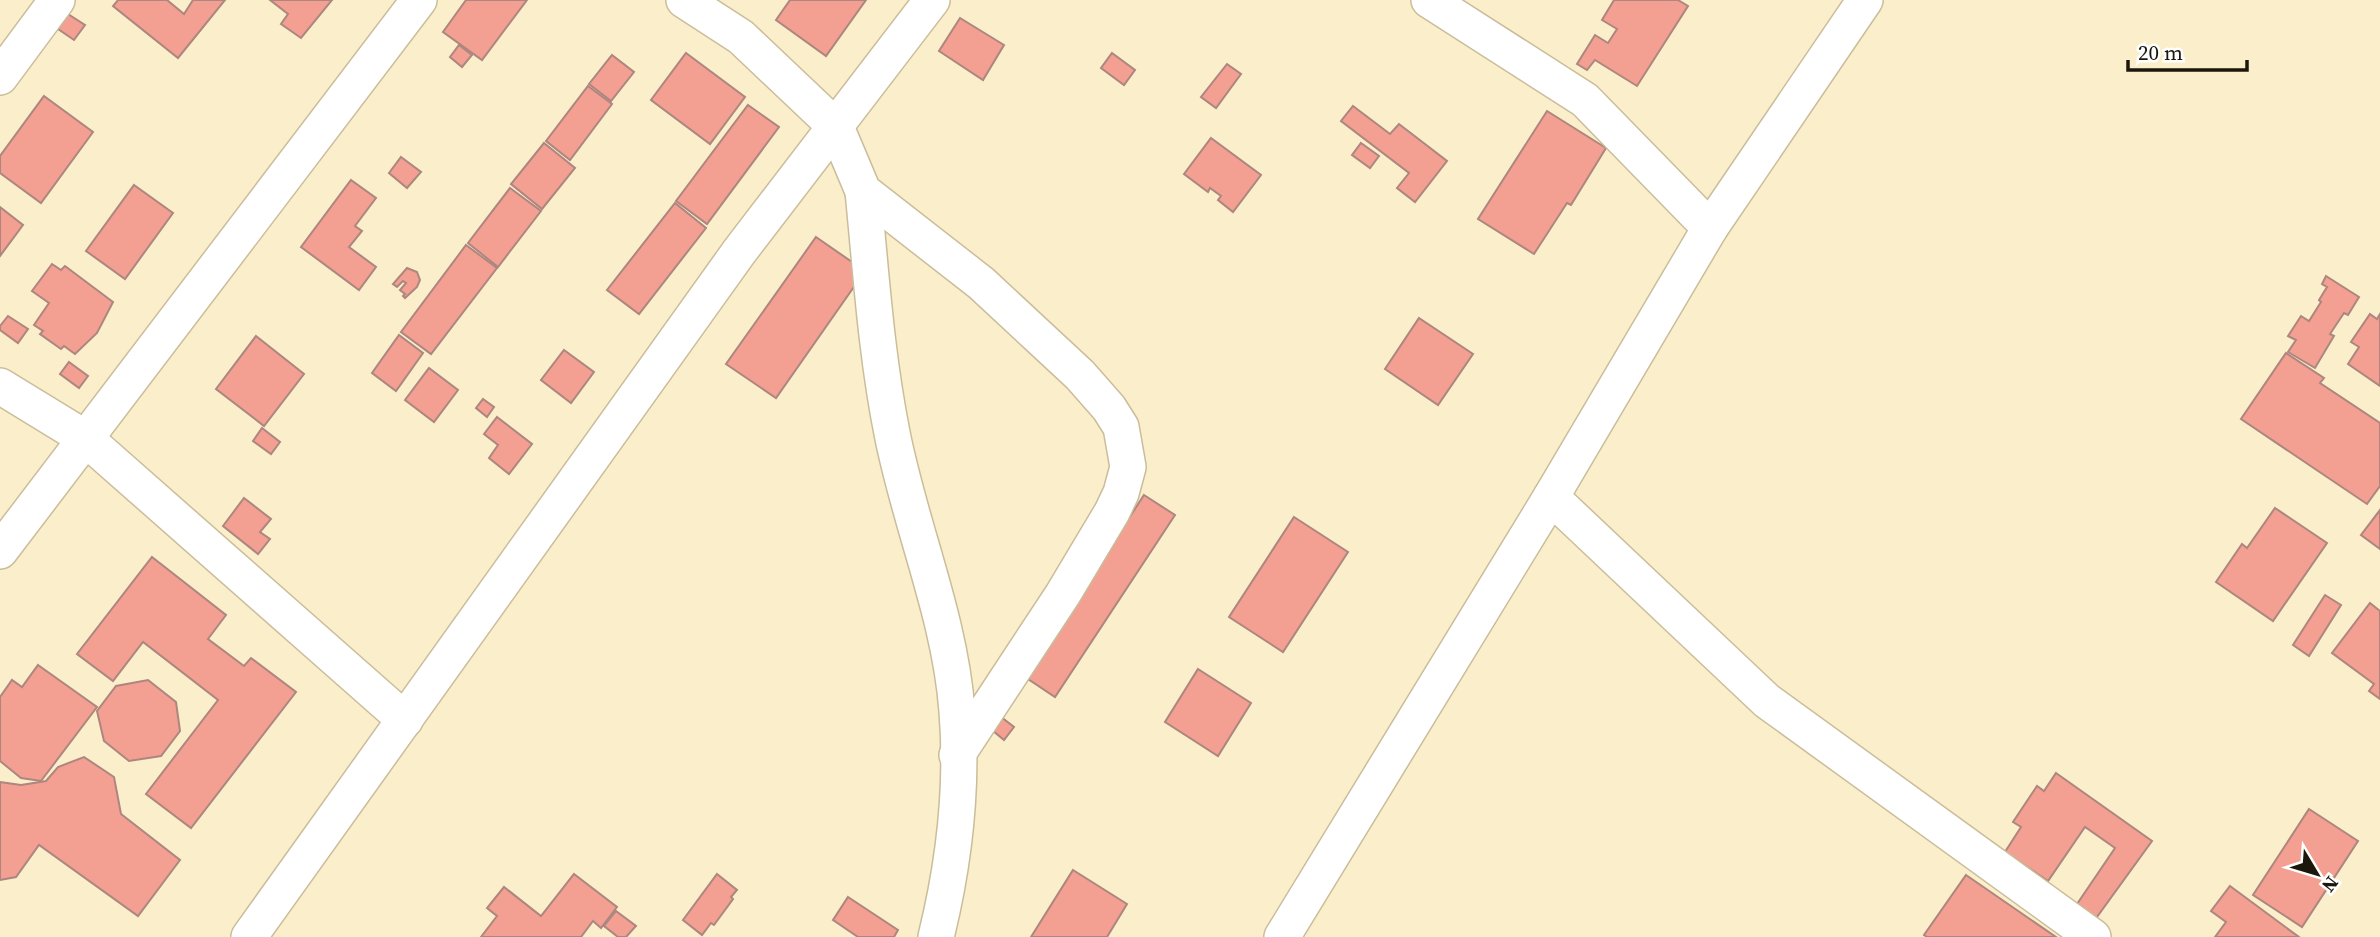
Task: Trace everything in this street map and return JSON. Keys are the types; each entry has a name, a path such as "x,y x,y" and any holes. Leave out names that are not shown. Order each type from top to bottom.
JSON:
{"street":[{"path":"0,77 57,0"},
{"path":"0,551 419,0"},
{"path":"684,0 741,37 836,127 863,191 879,361 909,509 928,570 957,710 956,822 936,937"},
{"path":"249,937 739,253 932,0"},
{"path":"1429,0 1585,100 1710,228"},
{"path":"1282,937 1551,497 1710,228 1865,0"},
{"path":"863,191 981,284 1080,375 1109,408 1121,427 1125,442 1128,467 1121,493 1112,512 1070,583 957,755"},
{"path":"0,386 85,438 405,720"},
{"path":"1551,497 1766,701 2093,937"}],"building":[{"path":"118,0 167,0 184,14 193,0 225,0 178,58 113,6"},
{"path":"270,0 332,0 301,38 281,24 288,14"},
{"path":"466,0 527,0 482,60 443,32"},
{"path":"790,0 866,0 826,56 776,20"},
{"path":"1614,0 1678,0 1688,6 1637,86 1595,60 1587,70 1577,64 1595,35 1608,43 1617,29 1602,20"},
{"path":"68,14 85,25 74,40 58,29"},
{"path":"960,18 1004,45 983,80 939,51"},
{"path":"459,45 472,55 462,67 450,57"},
{"path":"686,53 745,97 710,144 651,100"},
{"path":"1112,53 1135,70 1124,85 1101,68"},
{"path":"612,55 634,72 611,101 589,84"},
{"path":"1227,64 1241,74 1216,108 1201,97"},
{"path":"588,86 612,104 570,160 546,141"},
{"path":"44,96 93,132 41,203 0,173 0,156"},
{"path":"748,105 779,127 707,224 676,201"},
{"path":"1353,106 1390,134 1399,124 1447,161 1415,202 1397,188 1409,173 1341,121"},
{"path":"1547,111 1606,148 1571,205 1567,203 1534,254 1478,219"},
{"path":"1211,138 1261,175 1233,212 1218,200 1221,196 1210,188 1208,192 1184,174"},
{"path":"544,143 575,168 542,209 511,184"},
{"path":"1361,143 1379,156 1370,168 1352,155"},
{"path":"401,157 421,172 407,188 389,173"},
{"path":"351,180 376,198 355,226 362,231 349,247 376,267 359,290 301,247"},
{"path":"134,185 173,213 125,279 86,251"},
{"path":"510,188 541,211 498,267 468,243"},
{"path":"675,203 706,228 639,314 607,290"},
{"path":"0,207 23,225 0,256"},
{"path":"816,237 865,271 776,398 726,364"},
{"path":"466,245 497,268 431,354 401,332"},
{"path":"52,264 61,270 65,266 113,302 97,333 75,354 64,346 61,349 40,334 43,331 34,325 49,303 32,291"},
{"path":"407,268 417,272 420,280 417,287 405,298 405,294 400,290 406,283 403,281 397,287 393,284"},
{"path":"2326,276 2359,297 2348,315 2344,313 2330,334 2334,336 2315,368 2288,352 2296,340 2288,336 2301,316 2309,321 2327,287 2322,284"},
{"path":"2370,314 2377,319 2380,314 2380,386 2348,364 2359,347 2351,342"},
{"path":"8,316 28,329 18,343 0,330"},
{"path":"1419,318 1473,354 1438,405 1385,369"},
{"path":"399,335 423,353 396,391 372,373"},
{"path":"256,336 304,374 264,426 216,389"},
{"path":"564,350 594,372 571,403 541,380"},
{"path":"2286,353 2324,378 2320,383 2380,423 2380,486 2367,504 2241,419"},
{"path":"69,362 88,376 79,388 60,374"},
{"path":"429,368 458,390 434,422 405,400"},
{"path":"483,399 494,407 487,417 476,408"},
{"path":"497,417 532,444 509,474 489,458 498,445 484,434"},
{"path":"262,428 280,442 271,454 253,441"},
{"path":"1144,495 1175,515 1055,697 1025,677"},
{"path":"244,498 271,519 260,532 270,539 258,554 223,526"},
{"path":"2275,508 2327,543 2273,621 2216,582 2242,544 2247,548"},
{"path":"2380,510 2380,549 2361,535"},
{"path":"1294,517 1348,552 1283,652 1229,617"},
{"path":"152,557 226,615 208,639 244,666 251,658 296,692 191,828 146,794 218,700 143,642 113,681 77,654"},
{"path":"2325,595 2341,605 2309,656 2293,645"},
{"path":"2370,603 2380,611 2380,699 2369,691 2374,684 2332,653"},
{"path":"38,665 97,707 41,781 21,778 0,761 0,697 12,680 22,687"},
{"path":"1198,669 1251,703 1218,756 1165,722"},
{"path":"148,680 176,702 180,731 161,756 129,761 104,741 97,711 116,686"},
{"path":"996,713 1014,727 1004,740 986,725"},
{"path":"84,757 114,777 121,814 180,860 138,916 39,845 16,877 0,880 0,782 21,785 46,781 58,767"},
{"path":"2056,773 2152,841 2094,921 2075,907 2115,848 2085,827 2048,881 2005,852 2021,827 2013,822 2037,786 2044,791"},
{"path":"2309,809 2358,841 2302,927 2253,895"},
{"path":"1073,870 1127,904 1107,937 1031,937"},
{"path":"574,874 617,907 601,928 593,921 581,937 481,937 497,916 487,908 504,887 541,916"},
{"path":"717,874 737,890 714,925 711,923 702,935 683,920"},
{"path":"1966,875 2056,937 1924,935"},
{"path":"2230,886 2299,937 2215,937 2226,922 2211,911"},
{"path":"848,897 898,930 894,937 858,937 833,920"},
{"path":"616,911 636,926 626,937 618,937 604,926"}]}
